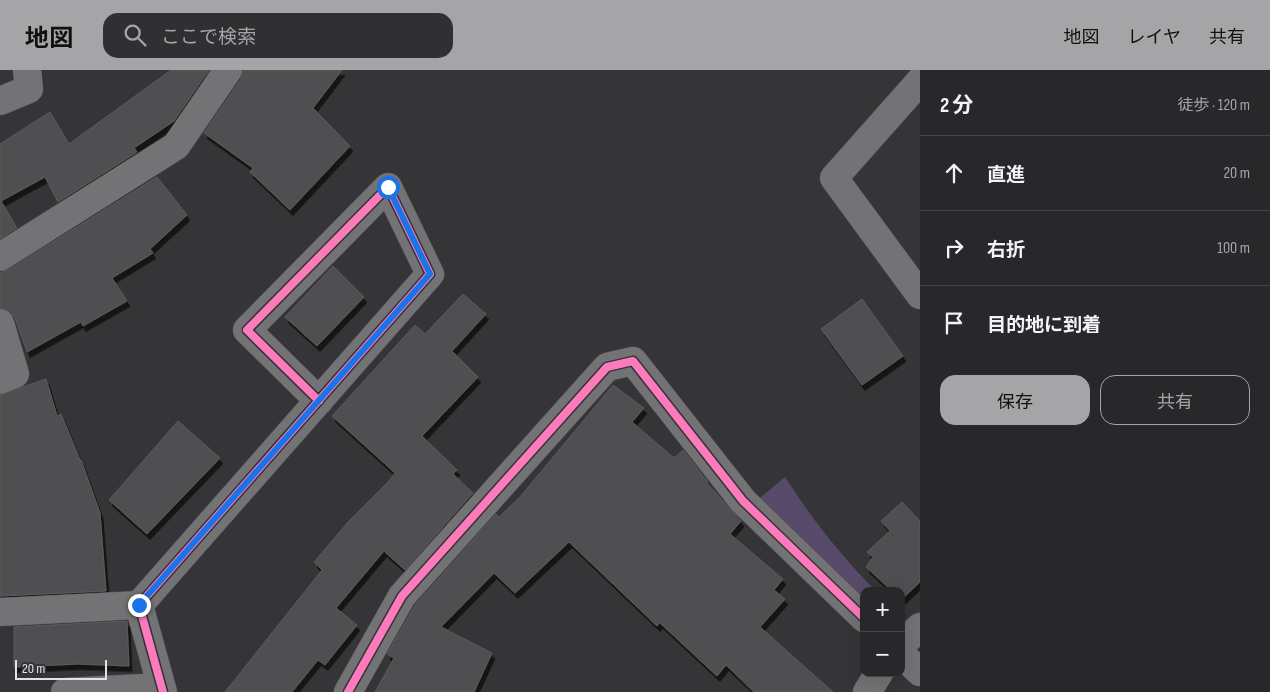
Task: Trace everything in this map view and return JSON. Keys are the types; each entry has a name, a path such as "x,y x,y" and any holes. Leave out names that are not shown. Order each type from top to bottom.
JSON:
{"street":[{"path":"0,101 29,90 27,70"},
{"path":"0,257 176,146 228,70"},
{"path":"920,81 834,178 920,295"},
{"path":"0,612 139,605 430,274 388,187 247,330 319,400"},
{"path":"0,324 15,374 0,380"},
{"path":"348,692 402,596 607,367 633,361 742,501 860,614"},
{"path":"65,692 162,690 139,605"},
{"path":"905,641 920,627"},
{"path":"905,658 920,672"},
{"path":"867,692 876,677"}],"shaded area":[{"path":"785,477 828,537 872,587 860,587 860,598 755,502"}],"building":[{"path":"171,70 209,70 174,121 134,148 137,152 58,202 45,177 1,201 17,228 0,239 0,144 50,112 69,144"},
{"path":"243,70 342,70 313,108 350,146 290,210 250,172 253,168 204,133 241,79"},
{"path":"157,177 187,215 150,249 153,253 112,278 127,301 83,326 81,322 27,352 15,318 10,311 0,308 0,273 8,270"},
{"path":"333,266 364,297 317,346 285,317"},
{"path":"463,294 486,314 452,351 478,377 422,436 457,470 453,474 473,493 405,570 384,551 336,608 357,625 325,665 318,660 292,692 225,692 322,570 314,562 349,521 395,473 332,416 415,325 425,334"},
{"path":"862,299 903,356 862,385 821,329"},
{"path":"46,379 57,416 61,414 81,460 100,513 106,591 0,596 0,395"},
{"path":"613,385 644,408 632,422 674,458 683,450 707,483 741,521 730,534 783,579 774,590 785,599 760,627 833,692 754,692 726,665 717,676 660,623 657,626 569,542 515,593 494,573 441,627 492,653 474,692 375,692 394,658 387,654 415,605 496,514 499,517 520,497"},
{"path":"178,421 220,458 147,534 109,500"},
{"path":"902,502 920,521 920,582 905,596 905,587 888,587 866,567 873,557 867,552 890,531 881,521"},
{"path":"127,621 129,666 78,664 14,667 14,627"}],"cycle path":[{"path":"163,692 139,605 430,274 388,187 247,330 319,401"},
{"path":"348,692 402,596 607,367 633,361 743,501 860,614"}],"route":[{"path":"139,605 430,274 388,187"}]}
